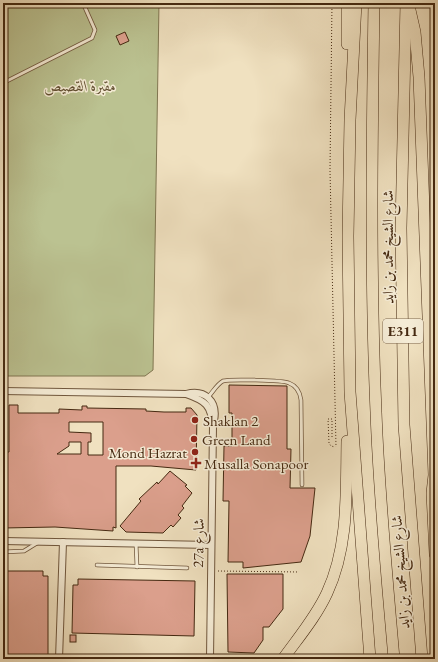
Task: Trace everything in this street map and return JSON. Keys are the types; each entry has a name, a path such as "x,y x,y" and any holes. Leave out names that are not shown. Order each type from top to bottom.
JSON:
{"highway":[{"path":"347,3 347,61 350,120"},
{"path":"356,3 350,120 348,236 350,392 370,659"},
{"name":"شارع الشيخ محمد بن زايد","path":"374,3 371,216 373,343 380,499 394,659"},
{"name":"شارع الشيخ محمد بن زايد","path":"406,3 401,228 404,425 422,659"},
{"path":"409,3 418,55 435,477 432,493 435,554"},
{"path":"283,659 317,612 327,593 335,572 344,530 341,448 350,392"}],"street":[{"name":"27a شارع","path":"3,391 198,393 208,397 215,409 213,426 210,659"},
{"name":"27a شارع","path":"186,394 206,403 210,410 213,426"},
{"path":"3,541 211,545"},
{"path":"59,659 63,542"}],"lane":[{"path":"3,83 92,38 95,30 83,3"},
{"path":"208,397 219,384 228,380 285,381 295,386 300,392 301,400 302,485"},
{"path":"3,552 24,551 38,542"},
{"path":"136,544 137,567"},
{"path":"97,565 187,568"}],"path":[{"path":"332,3 330,170 341,448 331,446 329,443 328,419 332,419 332,437"},
{"path":"211,571 299,572"}],"green space":[{"name":"مقبرة القصيص","path":"3,3 159,3 153,370 145,376 3,376"}],"building":[{"path":"125,32 129,41 120,45 116,36"},
{"path":"229,385 287,386 287,449 291,449 290,488 315,488 310,536 301,562 243,568 243,562 228,562 229,501 223,501 224,446 232,446 232,413 229,413"},
{"path":"9,405 18,405 18,413 59,413 59,409 82,410 82,406 87,406 87,408 146,409 146,411 164,412 186,412 186,408 191,408 197,415 196,470 151,466 116,466 116,528 113,527 113,531 55,527 3,528 3,452 9,452","holes":["69,422 103,422 103,455 88,455 88,442 91,442 91,433 69,432","69,442 81,442 81,454 57,454 69,446"]},
{"path":"170,471 187,485 185,486 192,493 182,506 184,508 178,515 181,518 173,527 171,525 163,533 126,532 120,526 141,501 139,499 157,482 158,484"},
{"path":"3,571 43,571 43,576 48,576 48,659 3,658"},
{"path":"227,574 283,574 283,609 269,627 263,627 263,640 254,653 228,652"},
{"path":"78,579 195,581 194,636 72,633 73,585 78,585"},
{"path":"70,635 76,635 76,642 70,642"}],"place":[{"name":"Shaklan 2","path":"195,420"},
{"name":"Green Land","path":"194,439"},
{"name":"Mond Hazrat","path":"195,452"},
{"name":"Musalla Sonapoor","path":"196,463"}]}
